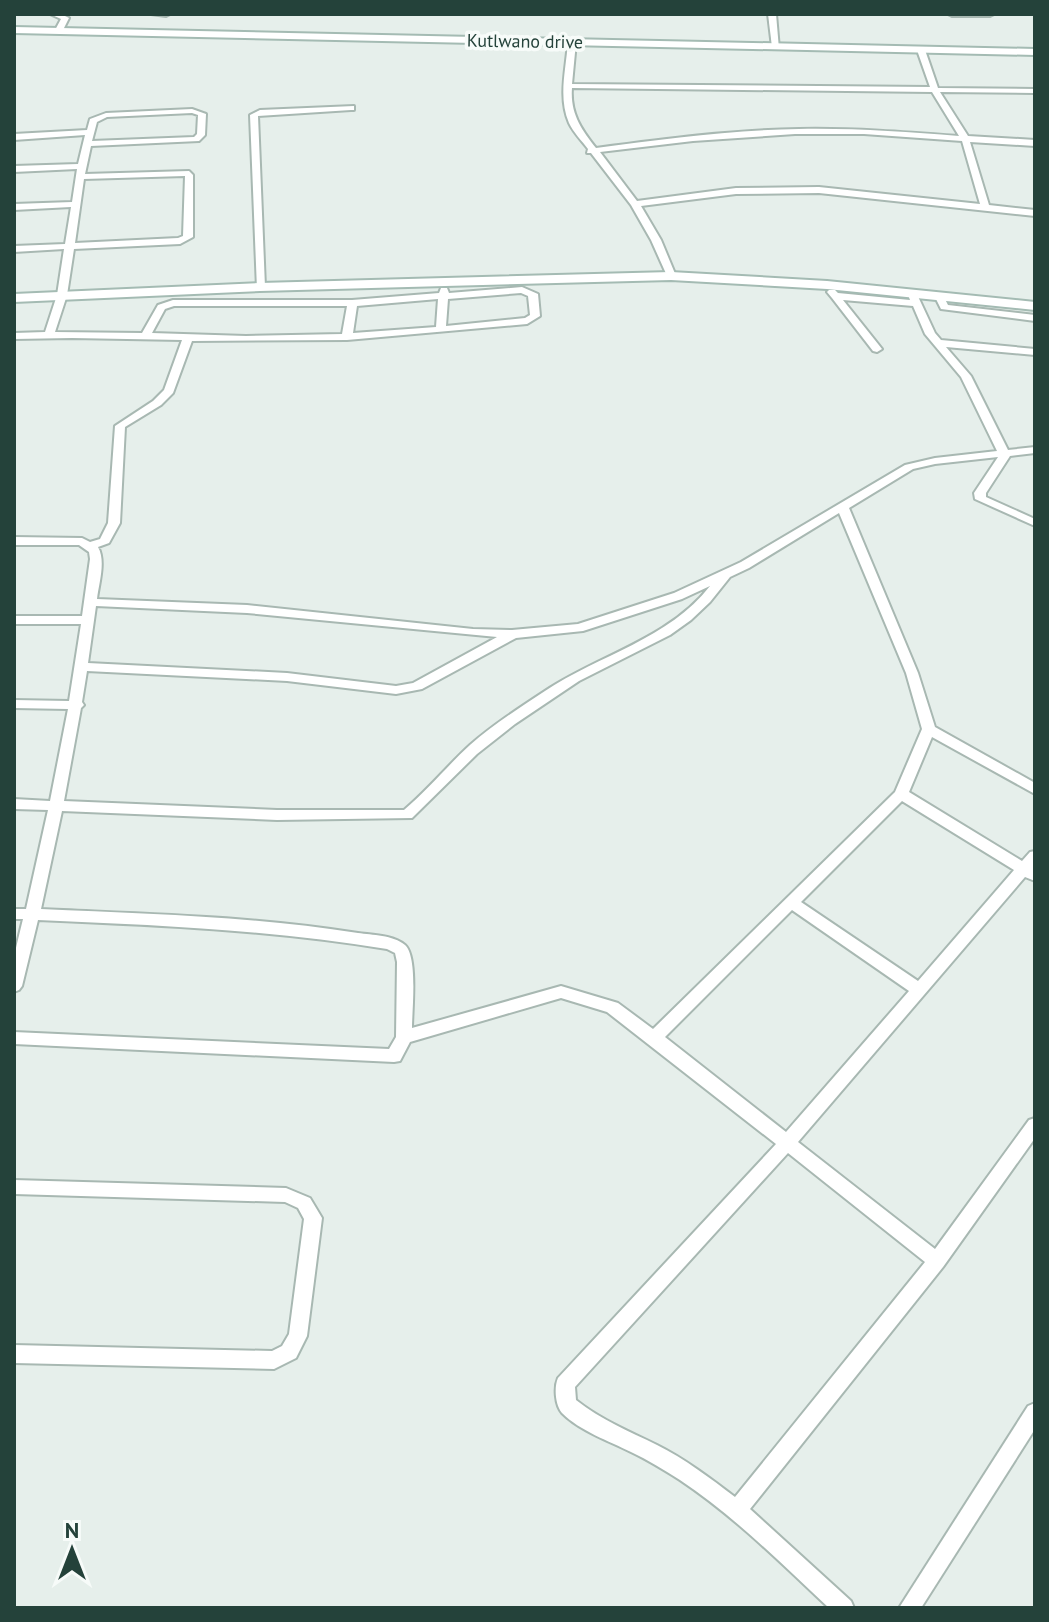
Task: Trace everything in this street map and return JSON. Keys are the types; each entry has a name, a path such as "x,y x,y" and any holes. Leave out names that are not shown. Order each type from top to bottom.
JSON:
{"street":[{"path":"54,14 65,18 58,32"},
{"path":"155,14 166,14"},
{"path":"772,14 776,47"},
{"path":"952,14 990,14"},
{"name":"Kutlwano drive","path":"14,30 1035,52"},
{"path":"572,42 567,86 574,125 590,151 635,204 656,240 671,276"},
{"path":"921,50 934,89 965,138 985,208"},
{"path":"567,86 1035,91"},
{"path":"260,287 254,115 260,112 351,108"},
{"path":"49,334 62,295 82,166 86,144 93,121 106,115 192,111 202,114 201,135 196,139 86,144"},
{"path":"14,137 90,132"},
{"path":"590,151 766,133 863,132 1035,143"},
{"path":"14,169 82,166"},
{"path":"14,249 180,241 188,237 189,175 186,173 81,177"},
{"path":"635,204 695,195 819,190 1035,213"},
{"path":"14,207 76,204"},
{"path":"14,298 260,287 671,276 914,298 939,295 1035,318"},
{"path":"441,330 445,281"},
{"path":"14,336 347,337 527,321 535,316 533,294 529,291 352,303 165,304 146,335"},
{"path":"831,291 877,349"},
{"path":"914,298 926,328 966,376 1005,455"},
{"path":"347,337 352,303"},
{"path":"1006,309 1035,306"},
{"path":"14,541 68,541 90,546 105,541 114,523 120,426 157,403 169,391 189,336"},
{"path":"939,343 1035,352"},
{"path":"92,602 219,606 512,634 579,628 621,617 726,574 775,550 909,467 935,461 1035,450"},
{"path":"1005,455 980,493 981,499 1035,523"},
{"path":"654,1038 901,794 929,729 912,673 842,506"},
{"path":"14,986 77,705 96,559 90,546"},
{"path":"14,804 277,815 407,815 475,749 550,693 579,674 657,639 685,622 707,602 726,574"},
{"path":"14,620 88,620"},
{"path":"82,667 287,677 396,690 417,686 512,634"},
{"path":"14,704 77,705"},
{"path":"929,729 1035,789"},
{"path":"844,1608 736,1511 663,1459 590,1425 567,1405 565,1384 785,1145 1031,867 901,794"},
{"path":"791,902 920,990"},
{"path":"14,914 199,922 329,934 391,944 401,950 405,962 404,1037 399,1051 385,1057 14,1038"},
{"path":"404,1037 561,992 612,1007 937,1261"},
{"path":"736,1511 937,1261 1035,1125"},
{"path":"14,1187 286,1195 304,1203 313,1218 298,1336 289,1352 274,1360 14,1354"},
{"path":"909,1608 1035,1412"}]}
